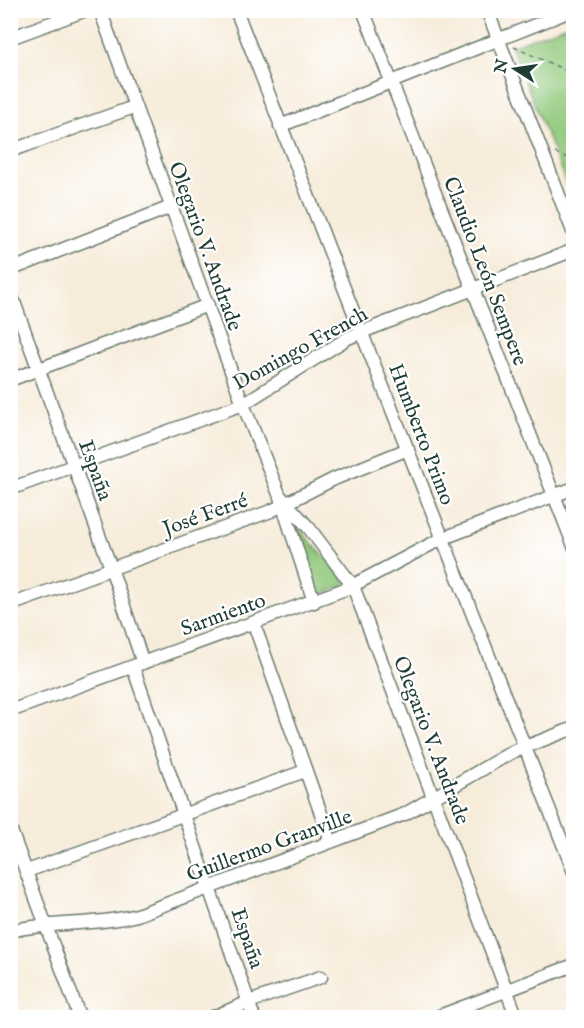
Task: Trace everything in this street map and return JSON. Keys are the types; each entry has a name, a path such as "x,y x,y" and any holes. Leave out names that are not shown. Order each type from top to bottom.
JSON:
{"street":[{"path":"10,38 86,10"},
{"name":"Olegario V. Andrade","path":"100,10 243,404 283,501 314,602"},
{"name":"Humberto Primo","path":"236,10 573,872"},
{"name":"Claudio León Sempere","path":"363,10 573,546"},
{"path":"487,10 573,234"},
{"path":"280,126 573,10"},
{"path":"10,151 134,107"},
{"path":"10,270 171,207"},
{"name":"Domingo French","path":"10,489 243,404 348,338 573,250"},
{"name":"España","path":"10,291 111,568 183,816 254,1017"},
{"path":"10,380 208,305"},
{"name":"José Ferré","path":"10,604 111,568 408,449"},
{"name":"Sarmiento","path":"10,711 314,602 353,586 441,539 573,488"},
{"name":"Olegario V. Andrade","path":"283,501 322,544 353,586 517,1017"},
{"path":"254,624 331,842"},
{"name":"Guillermo Granville","path":"10,932 46,925 123,919 210,888 405,814 503,757 573,728"},
{"path":"27,871 305,771"},
{"path":"10,828 80,1017"},
{"path":"434,1017 573,965"},
{"path":"211,1017 321,977"}],"path":[{"path":"499,40 573,74"},
{"path":"539,146 573,160"}],"green space":[{"path":"574,23 573,200 511,46"},
{"path":"291,520 345,580 344,586 317,596"}]}
